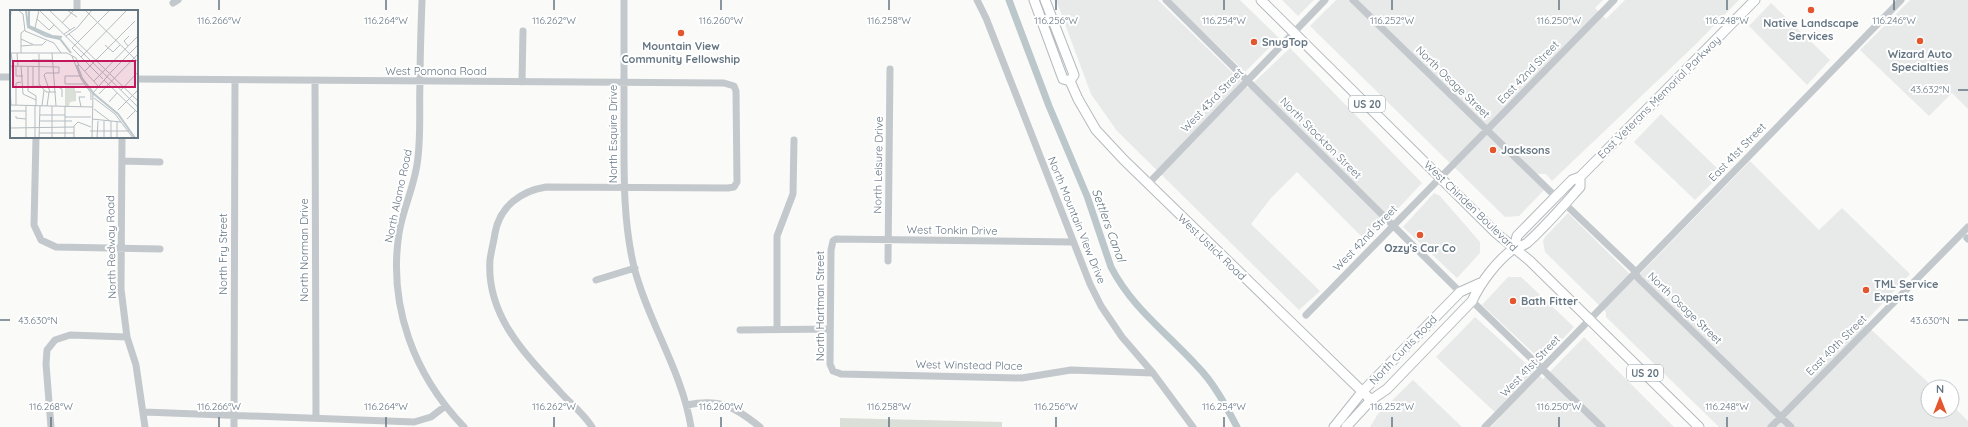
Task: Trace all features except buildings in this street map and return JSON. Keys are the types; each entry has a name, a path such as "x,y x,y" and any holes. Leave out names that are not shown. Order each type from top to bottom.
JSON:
{"main road":[{"name":"West Ustick Road","path":"1034,0 1064,79 1070,81 1084,111 1096,130 1148,184 1371,400"},
{"name":"West Ustick Road","path":"1045,0 1074,75 1070,81"},
{"name":"West Chinden Boulevard","path":"1261,0 1496,233 1514,248 1700,427"},
{"name":"East Veterans Memorial Parkway","path":"1580,177 1580,188 1526,245 1514,248 1517,236 1572,180 1580,177 1755,0"},
{"name":"North Curtis Road","path":"1346,427 1371,400 1386,389 1472,301 1480,283 1514,248"},
{"name":"North Curtis Road","path":"1334,427 1362,392 1460,292 1480,283"}],"street":[{"name":"North Alamo Road","path":"422,0 418,159 399,234 396,263 398,291 402,314 412,349 431,388 444,406 464,427"},
{"name":"North Esquire Drive","path":"624,0 624,188 628,236 635,268 687,405 690,427"},
{"name":"North Mountain View Drive","path":"978,0 1072,242 1101,306 1122,337 1153,373 1193,427"},
{"name":"North Stockton Street","path":"1166,0 1460,292"},
{"name":"West 43rd Street","path":"1148,184 1325,0"},
{"name":"North Osage Street","path":"1353,0 1556,197"},
{"name":"East 42nd Street","path":"1441,177 1614,0"},
{"name":"East 41st Street","path":"1589,320 1635,271 1901,0"},
{"path":"522,82 523,31"},
{"name":"North Leisure Drive","path":"888,261 890,69"},
{"name":"West Pomona Road","path":"138,79 724,84 734,86 736,91 737,182 734,187 624,188"},
{"name":"North Fry Street","path":"234,427 235,80"},
{"name":"North Norman Drive","path":"315,81 316,418"},
{"path":"36,138 34,225 41,240 56,247 160,248"},
{"name":"North Redway Road","path":"122,138 121,289 127,337 136,365 145,427"},
{"path":"777,329 777,236 792,194 794,140"},
{"path":"122,161 160,162"},
{"name":"West 42nd Street","path":"1306,315 1441,177"},
{"path":"592,427 523,351 506,328 494,298 490,260 496,229 503,213 511,202 520,195 532,190 546,188 624,188"},
{"name":"North Osage Street","path":"1565,204 1635,271 1638,278 1790,427"},
{"name":"East 40th Street","path":"1771,427 1968,228"},
{"name":"West Tonkin Drive","path":"833,241 840,238 1072,242"},
{"name":"North Hartman Street","path":"833,241 831,250 830,329 830,364 833,371"},
{"path":"596,280 635,268"},
{"path":"1472,301 1602,427"},
{"name":"West 41st Street","path":"1485,427 1589,320"},
{"path":"740,330 830,329"},
{"path":"51,427 46,364 47,350 55,340 70,335 127,337"},
{"name":"West Winstead Place","path":"833,371 842,374 1022,378 1071,370 1153,373"},
{"path":"687,405 703,402 722,404 734,408 760,427"},
{"path":"144,412 414,422 431,417 444,406"}],"shaded area":[{"path":"1056,0 1158,0 1248,88 1290,48 1422,183 1367,242 1297,172 1271,198 1251,224 1320,291 1299,310 1117,131 1091,94"},
{"path":"1170,0 1240,0 1279,38 1245,72"},
{"path":"1282,0 1314,0 1298,16"},
{"path":"1336,0 1603,0 1595,8 1606,19 1625,0 1739,0 1695,45 1552,181 1546,174 1536,174 1366,8 1545,189 1519,216 1505,217 1310,26"},
{"path":"1910,0 1968,0 1968,109 1952,93 1929,116 1860,50"},
{"path":"1771,3 1830,60 1807,85 1749,26"},
{"path":"1661,114 1722,173 1695,200 1634,142"},
{"path":"1750,161 1819,230 1842,208 1910,274 1864,323 1924,379 1920,379 1920,419 1960,419 1960,413 1968,421 1968,427 1719,427 1606,317 1606,312 1545,252 1543,241 1568,213 1635,279"},
{"path":"1434,193 1440,196 1480,242 1480,253 1457,278 1403,227"},
{"path":"1508,277 1521,277 1574,327 1542,361 1482,305"},
{"path":"1475,317 1543,379 1584,337 1674,427 1491,427 1500,417 1436,357"},
{"path":"1413,380 1462,427 1370,427 1378,414"},
{"path":"840,418 1002,422 1002,427 840,427"}],"waterway":[{"name":"Settlers Canal","path":"1009,0 1049,106 1087,196 1111,267 1119,282 1151,320 1186,354 1209,380 1237,427"}],"place":[{"name":"Native Landscape Services","path":"1811,10"},
{"name":"Mountain View Community Fellowship","path":"681,33"},
{"name":"Wizard Auto Specialties","path":"1920,41"},
{"name":"SnugTop","path":"1254,42"},
{"name":"Jacksons","path":"1493,150"},
{"name":"Ozzy's Car Co","path":"1420,235"},
{"name":"TML Service Experts","path":"1866,290"},
{"name":"Bath Fitter","path":"1513,301"}]}
